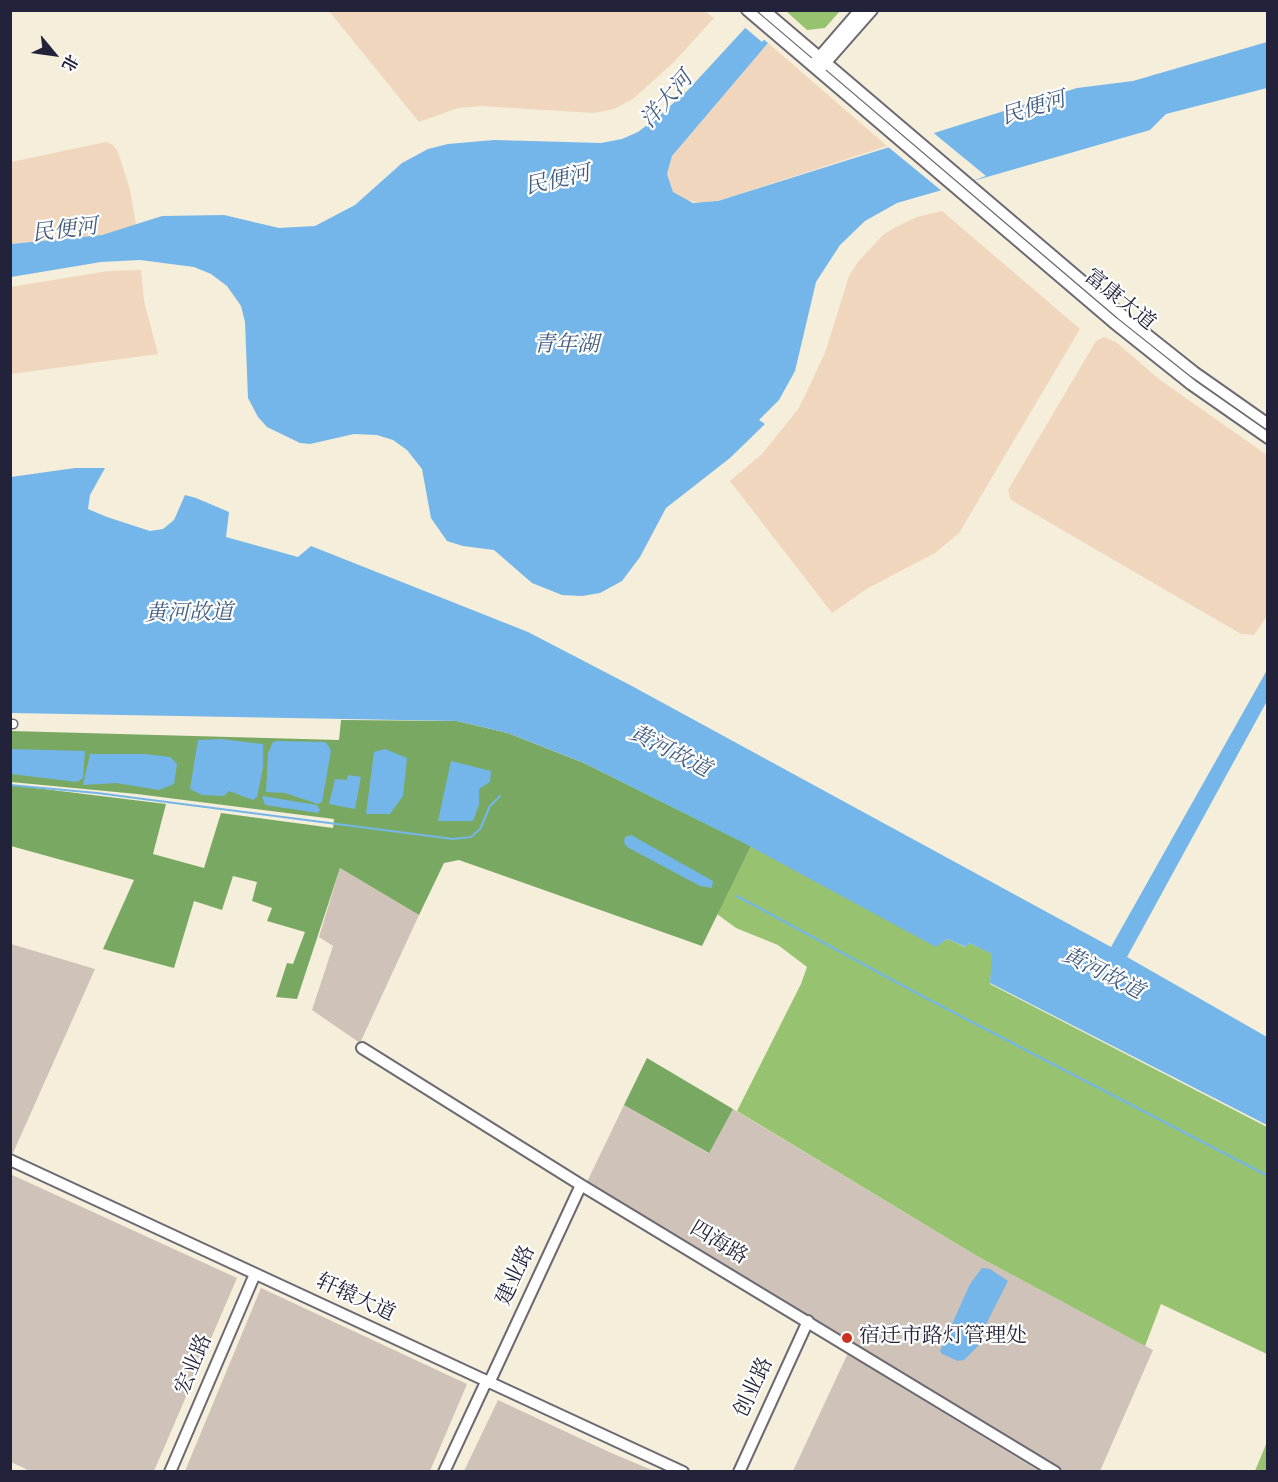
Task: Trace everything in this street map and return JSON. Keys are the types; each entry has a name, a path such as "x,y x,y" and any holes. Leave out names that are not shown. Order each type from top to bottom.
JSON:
{"street":[{"path":"747,10 819,64 857,96"},
{"path":"764,10 819,64"},
{"path":"819,64 860,10"},
{"path":"819,64 872,10"},
{"name":"富康大道","path":"857,96 919,142 1121,314 1194,372 1268,424"},
{"name":"富康大道","path":"857,96 906,145 952,186 1183,378 1268,438"},
{"name":"四海路","path":"362,1048 581,1185 1055,1472"},
{"name":"轩辕大道","path":"10,1160 683,1472"},
{"name":"建业路","path":"444,1472 581,1185"},
{"name":"宏业路","path":"170,1472 255,1274"},
{"name":"创业路","path":"739,1472 808,1321"}],"shaded area":[{"path":"329,11 704,11 714,18 673,63 634,98 614,109 594,113 481,106 458,108 419,122"},
{"path":"768,43 887,146 718,201 705,204 683,199 673,192 667,174 672,156"},
{"path":"106,142 113,145 118,152 130,190 136,225 102,235 11,244 11,162"},
{"path":"942,211 1080,329 959,533 935,553 868,588 832,613 730,481 762,454 799,408 825,353 849,276 858,262 883,235 896,227 917,217"},
{"path":"141,270 144,301 158,354 11,374 11,287 108,271"},
{"path":"1104,337 1117,343 1160,380 1267,455 1267,616 1254,635 1241,634 1011,500 1008,490 1096,341"},
{"path":"340,868 419,915 360,1043 312,1010 333,946 319,937"},
{"path":"11,944 95,969 13,1153 10,1152"},
{"path":"624,1105 708,1153 733,1109 977,1256 1153,1350 1100,1471 1064,1471 587,1182"},
{"path":"10,1174 237,1278 154,1471 30,1471 11,1462"},
{"path":"261,1288 467,1384 430,1471 185,1471"},
{"path":"848,1353 901,1387 1039,1471 793,1471"},
{"path":"498,1400 609,1452 654,1471 464,1471"}],"green space":[{"path":"786,11 840,11 825,28 807,30"},
{"path":"341,720 457,721 508,733 584,763 751,846 702,946 459,860 444,863 419,915 340,868 297,999 276,997 287,963 293,964 305,932 267,921 272,908 252,901 257,882 233,876 222,910 194,901 174,968 103,949 134,880 11,846 11,785 166,804 153,854 204,868 221,813 333,828 334,819 137,794 11,782 11,731 339,740"},
{"path":"751,846 936,946 947,939 965,947 969,943 993,954 990,984 1267,1127 1267,1354 1161,1304 1145,1346 977,1256 737,1111 801,984 807,967 778,945 736,928 717,914"},
{"path":"647,1058 733,1109 709,1153 624,1105"},
{"path":"1267,1442 1267,1471 1255,1471"}],"water":[{"name":"青年湖","path":"747,26 768,43 672,156 667,174 673,192 693,203 718,201 1077,88 1133,81 1267,42 1267,88 1166,114 1150,130 897,203 865,221 840,245 816,282 795,371 779,400 759,420 765,424 730,458 666,508 640,557 622,581 600,593 582,596 562,595 532,583 494,550 463,546 447,541 431,518 422,469 407,450 393,440 377,435 354,434 310,444 300,443 267,427 258,417 248,398 245,322 241,306 227,286 211,274 194,267 140,260 101,262 11,277 11,244 102,235 162,216 224,215 279,228 315,226 355,205 402,163 428,149 448,144 494,140 601,143 622,139 638,132 688,90"},
{"name":"黄河故道","path":"75,468 105,468 90,495 88,509 107,517 150,531 163,529 174,520 185,495 196,498 229,512 226,537 298,557 311,546 528,632 630,685 1111,947 1267,670 1267,701 1127,957 1267,1037 1267,1125 990,983 992,954 969,943 966,947 947,939 936,947 740,841 584,763 508,733 457,721 11,713 11,477"},
{"path":"221,739 263,744 263,768 257,797 253,800 229,791 224,796 202,795 190,789 198,740"},
{"path":"273,742 325,742 328,745 331,751 322,802 318,804 285,793 266,792 268,753"},
{"path":"10,749 85,751 83,778 77,782 11,774"},
{"path":"385,749 407,758 403,796 390,814 366,814 374,752"},
{"path":"90,754 145,754 170,757 177,764 174,784 159,790 116,783 83,785"},
{"path":"451,761 491,771 490,782 479,789 479,805 473,821 438,821"},
{"path":"348,775 361,777 355,809 329,804 335,779 347,780"},
{"path":"262,796 317,805 320,810 318,813 265,805"},
{"path":"631,835 713,881 712,888 700,886 627,847 624,842 625,837"},
{"path":"982,1268 990,1269 1008,1281 979,1338 978,1346 964,1360 958,1361 940,1351 970,1284"}],"pier":[{"path":"749,24 766,37 762,42 743,26"},
{"path":"930,130 986,176 943,192 887,146"}],"waterway":[{"path":"10,785 97,793 453,839 471,837 480,829 490,806 500,796"},
{"path":"737,896 924,997 1268,1176"}],"place":[{"name":"宿迁市路灯管理处","path":"847,1338"}],"water label":[{"name":"洋大河","path":"668,101"},
{"name":"民便河","path":"1034,110"},
{"name":"民便河","path":"558,182"},
{"name":"民便河","path":"65,232"}]}
